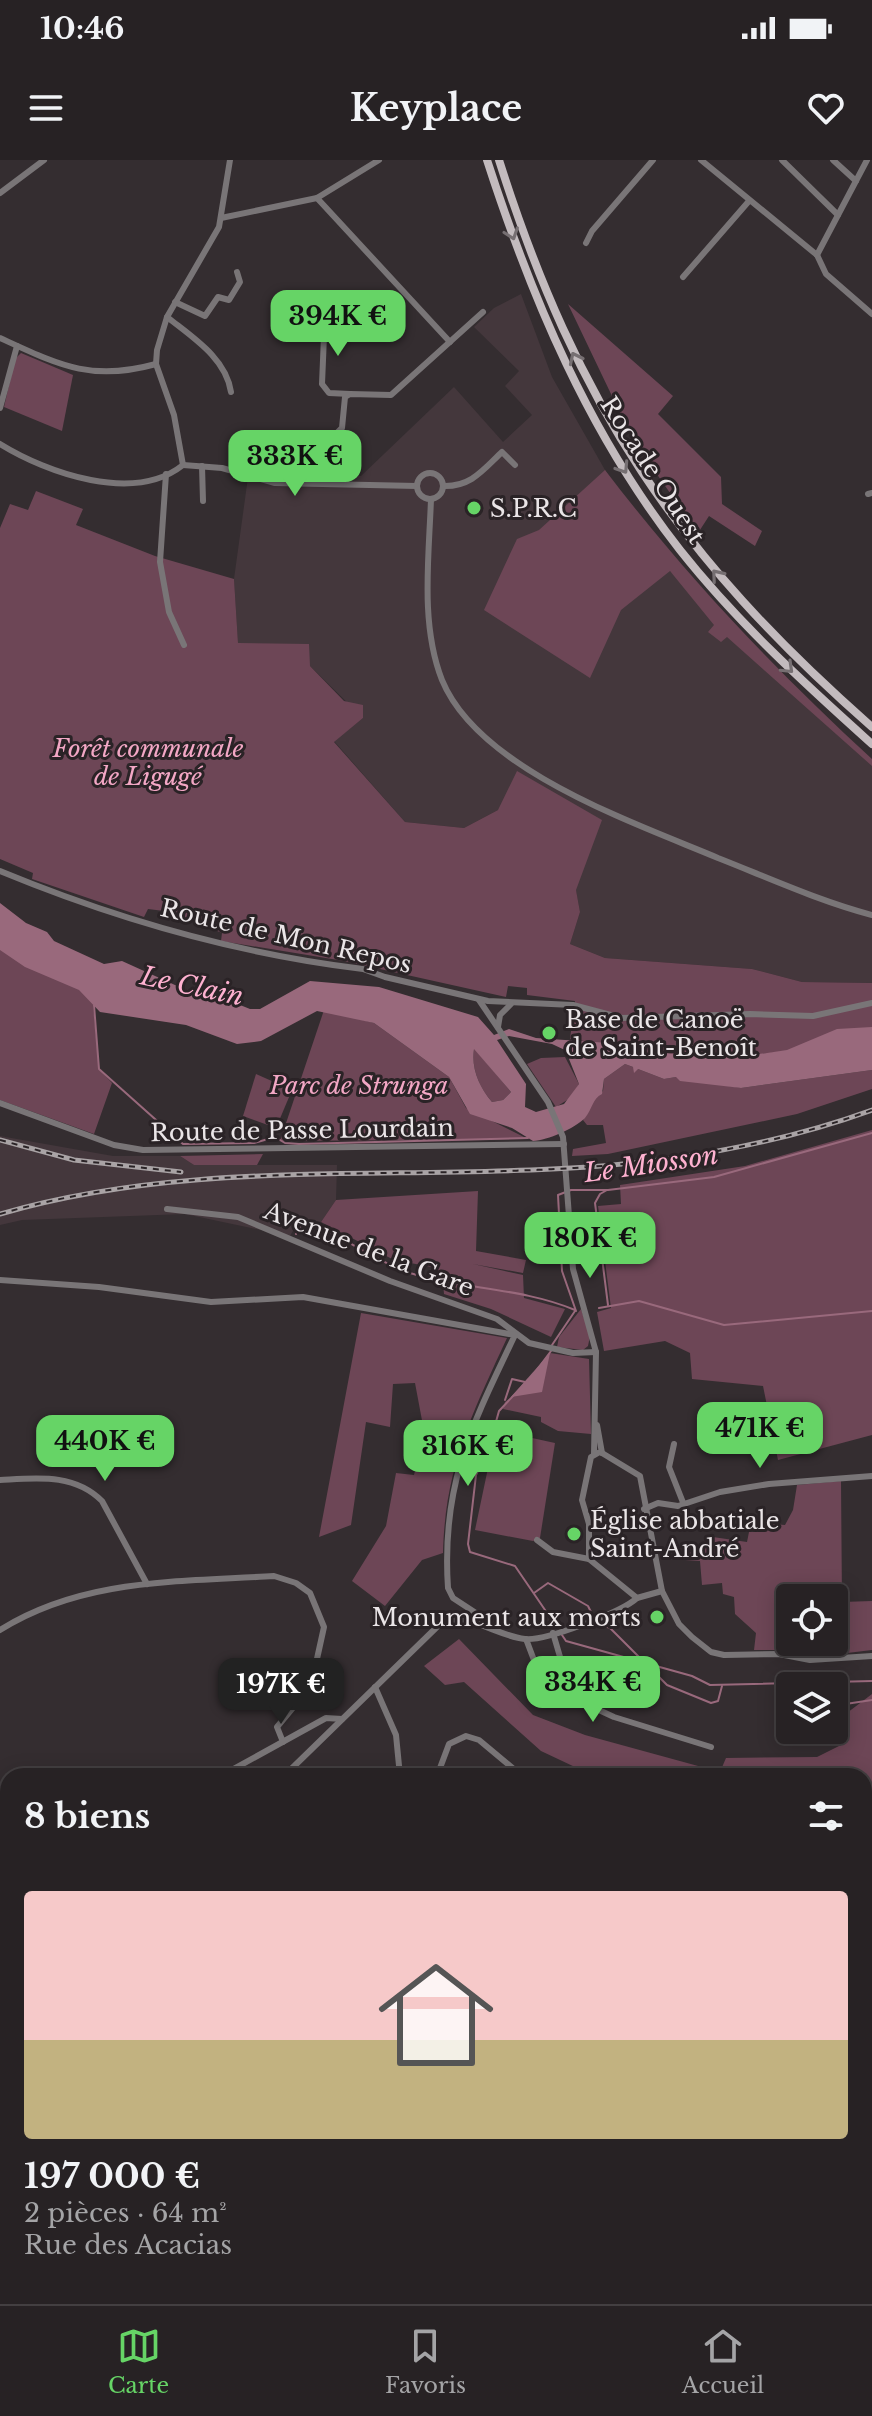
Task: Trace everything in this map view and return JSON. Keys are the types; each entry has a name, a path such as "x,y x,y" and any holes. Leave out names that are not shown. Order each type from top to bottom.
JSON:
{"main road":[{"name":"Rocade Ouest","path":"487,160 518,251 559,349 585,404 646,503 680,550 748,628 872,744"},
{"name":"Rocade Ouest","path":"499,160 549,299 596,400 655,496 723,582 794,657 872,727"}],"street":[{"path":"0,193 44,160"},
{"path":"183,465 174,415 156,364 167,317 206,254 221,218 230,160"},
{"path":"221,218 317,198 379,160"},
{"path":"586,243 592,231 653,160"},
{"path":"701,160 817,255 826,274 872,314"},
{"path":"782,160 838,215"},
{"path":"833,160 856,181"},
{"path":"817,255 867,160"},
{"path":"317,198 450,342"},
{"path":"683,277 749,201"},
{"path":"175,302 205,316 218,297 229,300 240,282 237,272"},
{"path":"341,320 324,336 322,384 329,393 391,395 483,312"},
{"path":"167,317 216,357 225,369 231,392"},
{"path":"0,338 79,371 100,374 156,364"},
{"path":"0,408 17,346"},
{"path":"293,483 300,469 338,436 342,428 345,397 350,394"},
{"path":"0,444 85,481 136,482 166,474 183,465 293,483 417,486"},
{"path":"443,486 461,487 471,482 502,452 515,465"},
{"path":"202,466 203,501"},
{"path":"432,472 439,476 443,486 438,496 431,499 422,496 417,486 421,476 432,472"},
{"path":"166,474 160,562 169,612 184,645"},
{"path":"431,499 431,642 450,696 475,727 513,758 560,789 808,894 872,915"},
{"name":"Route de Mon Repos","path":"0,871 153,925 216,943 363,969 498,1002 573,1005 622,1018 750,1014 813,1016 872,1003"},
{"path":"476,998 548,1102 563,1140 573,1269 596,1352 598,1453 582,1500 589,1524 589,1559"},
{"path":"498,1002 494,1015 498,1027"},
{"path":"498,1027 503,1010 515,1003"},
{"name":"Route de Passe Lourdain","path":"0,1103 114,1145 161,1151 563,1140"},
{"name":"Avenue de la Gare","path":"167,1209 238,1217 390,1281 497,1319 515,1335 547,1348 596,1352"},
{"path":"0,1280 99,1287 211,1302 303,1297 515,1335 462,1450 449,1508 448,1588 453,1598 482,1617 483,1626"},
{"path":"674,1444 669,1467 684,1505"},
{"path":"598,1453 634,1470 644,1490 658,1503"},
{"path":"644,1509 658,1503 684,1505 720,1492 769,1484 872,1476"},
{"path":"0,1480 47,1477 64,1480 94,1493 102,1501 147,1584"},
{"path":"644,1490 644,1509 662,1591 679,1624 711,1652 724,1655 779,1654 810,1660 872,1656"},
{"path":"589,1524 613,1530"},
{"path":"537,1540 553,1552 589,1559 637,1598"},
{"path":"0,1630 59,1600 115,1586 274,1576 296,1583 310,1593 324,1627 311,1686 277,1727 283,1742"},
{"path":"292,1768 440,1624 457,1619 526,1639 553,1633 621,1608 637,1598 662,1591"},
{"path":"553,1633 563,1667 615,1692"},
{"path":"526,1639 540,1676 588,1705 614,1717 711,1747"},
{"path":"375,1687 396,1735 399,1768"},
{"path":"236,1768 326,1718 342,1719"},
{"path":"440,1768 449,1744 466,1736 479,1740 512,1768"}],"shaded area":[{"path":"521,294 552,377 605,470 670,571 872,762 872,983 802,982 752,969 605,958 570,944 580,912 576,891 498,810 464,828 405,822 334,741 363,718 310,666 238,644 234,579 249,470 272,477 361,476 454,387 503,442 532,415 505,386 519,371 474,327 494,308"},
{"path":"0,903 26,923 47,932 54,941 104,964 122,961 186,990 198,988 250,1009 260,1009 310,981 379,987 478,1017 494,1035 509,1029 536,1038 609,1043 672,1054 746,1056 787,1050 837,1029 872,1027 872,1070 741,1088 680,1081 676,1077 664,1079 638,1069 634,1073 633,1067 625,1064 604,1079 602,1094 596,1098 585,1118 560,1133 533,1141 512,1128 470,1114 449,1077 374,1023 317,1011 261,1041 237,1044 186,1025 100,1012 79,990 25,967 0,950","holes":["509,1036 552,1044 567,1051 571,1047 569,1059 579,1084 564,1104 536,1112 525,1107 526,1084 497,1040","474,1049 511,1092 503,1100 492,1102 483,1090 475,1070"]},
{"path":"0,1136 113,1156 180,1156 194,1165 337,1165 336,1200 321,1222 300,1219 290,1236 185,1214 22,1220 0,1225"},
{"path":"550,1353 542,1392 511,1397"}],"green space":[{"path":"568,304 673,396 658,414 721,477 722,504 762,531 755,546 709,516 698,533 633,440"},
{"path":"21,353 73,375 62,431 4,407 15,359"},
{"path":"605,470 699,584 800,691 872,759 872,766 727,637 721,642 708,632 714,625 670,571 621,610 590,678 484,610 517,539 539,530"},
{"name":"Forêt communale de Ligugé","path":"36,491 83,509 76,525 155,556 234,579 238,643 309,644 310,666 344,701 363,705 363,718 334,742 405,822 464,828 498,810 517,771 602,820 576,890 580,912 570,944 605,958 752,969 802,982 872,983 872,1041 746,1056 672,1054 570,1039 575,1001 527,995 527,988 508,986 506,997 344,961 221,941 222,933 172,912 148,909 144,917 32,879 33,873 0,859 0,528 10,504 28,510"},
{"path":"0,929 91,983 99,1069 112,1083 94,1134 0,1100"},
{"name":"Parc de Strunga","path":"324,1010 374,1023 449,1077 466,1108 528,1139 280,1141"},
{"path":"474,1048 511,1092 503,1100 492,1102 483,1090 475,1070"},
{"path":"565,1057 579,1084 572,1097 556,1107 527,1064 541,1058"},
{"path":"625,1064 664,1079 676,1077 741,1088 872,1070 872,1089 797,1114 608,1154 572,1156 573,1149 606,1143 603,1125 587,1125 583,1120 593,1099 603,1091 604,1079"},
{"path":"256,1074 292,1090 276,1128 243,1116"},
{"path":"872,1130 872,1435 778,1460 763,1386 692,1379 690,1353 665,1341 604,1351 597,1312 611,1308 598,1206 621,1204 620,1185 745,1166"},
{"path":"263,1154 257,1165 194,1165 180,1156"},
{"path":"478,1191 476,1251 526,1260 523,1273 473,1264 523,1275 524,1298 565,1309 551,1337 491,1309 444,1294 442,1273 432,1267 394,1260 321,1222 336,1200"},
{"path":"581,1309 590,1336 588,1346 583,1350 557,1347 559,1337"},
{"path":"361,1313 507,1338 472,1417 455,1467 443,1553 422,1560 385,1606 352,1581 386,1526 396,1473 414,1475 424,1431 415,1383 393,1384 390,1427 366,1422 351,1525 319,1537"},
{"path":"550,1353 589,1359 591,1434 558,1431 541,1422 541,1417 503,1409 505,1402 518,1392"},
{"path":"496,1430 555,1443 540,1538 533,1541 475,1530"},
{"path":"841,1481 842,1584 776,1584 776,1650 754,1650 756,1633 735,1614 734,1597 723,1594 722,1583 702,1585 700,1561 685,1560 685,1552 702,1553 706,1536 747,1542 749,1532 757,1532 758,1523 785,1525 793,1510 797,1485"},
{"path":"872,1601 872,1650 848,1653 848,1602"},
{"path":"459,1639 533,1715 585,1735 705,1768 577,1768 541,1751 464,1682 445,1685 424,1666"},
{"path":"872,1694 872,1768 722,1768 726,1758 817,1757 841,1744 848,1744 848,1712"}],"waterway":[{"path":"94,1005 99,1069 183,1144 254,1143 275,1137 285,1143 299,1144 528,1138"},
{"name":"Le Miosson","path":"576,1311 562,1271 558,1195 571,1190 608,1190 714,1177 872,1133"},
{"path":"607,1190 600,1194 595,1203 608,1305"},
{"path":"296,1234 303,1223 329,1232 410,1273 535,1297 575,1310"},
{"path":"599,1308 639,1301 724,1325 872,1311"},
{"name":"Le Miosson","path":"552,1345 575,1311"},
{"name":"Le Miosson","path":"533,1375 551,1351"},
{"path":"505,1400 512,1379 525,1382"},
{"name":"Le Miosson","path":"529,1379 499,1411 488,1450 476,1475 468,1544 470,1552 515,1566 556,1626"},
{"path":"534,1593 548,1583 588,1606 591,1612"},
{"path":"597,1623 610,1628 667,1685 711,1703 718,1701 722,1686"},
{"name":"Le Miosson","path":"562,1635 566,1641 692,1676 710,1685 872,1681"},
{"path":"848,1704 872,1700"}],"railway":[{"path":"0,1214 72,1196 218,1178 514,1171 660,1160 768,1141 872,1110"},
{"path":"0,1140 74,1160 181,1172"}],"place":[{"name":"S.P.R.C","path":"474,508"},
{"name":"Base de Canoë de Saint-Benoît","path":"549,1033"},
{"name":"Église abbatiale Saint-André","path":"574,1534"},
{"name":"Monument aux morts","path":"657,1617"}],"water label":[{"name":"Le Clain","path":"192,986"}]}
